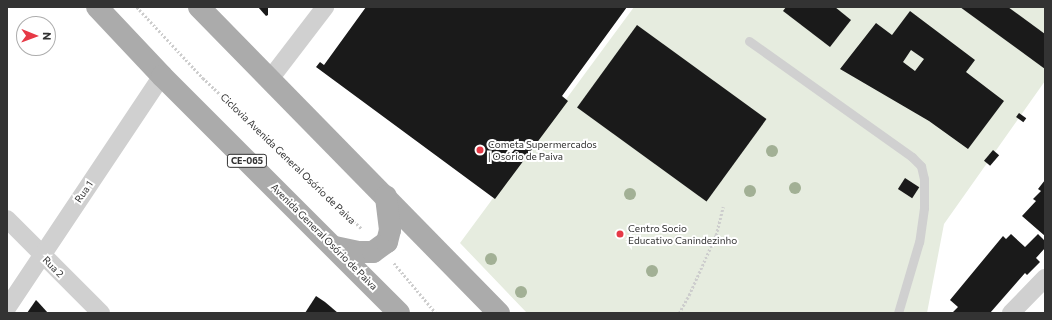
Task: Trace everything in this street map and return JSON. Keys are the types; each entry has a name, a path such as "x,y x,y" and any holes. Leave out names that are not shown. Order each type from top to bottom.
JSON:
{"main road":[{"name":"Avenida General Osório de Paiva","path":"97,7 162,76 399,313"},
{"path":"199,7 386,196 499,313"},
{"path":"335,248 358,252 373,252 387,242 390,230 386,196"}],"street":[{"path":"270,79 325,7"},
{"name":"Rua 1","path":"7,308 162,76"},
{"name":"Rua 2","path":"7,219 101,313"},
{"path":"1011,313 1045,278"}],"lane":[{"path":"749,41 912,157 921,166 924,179 924,208 921,228 911,270 898,313"}],"path":[{"name":"Ciclovia Avenida General Osório de Paiva","path":"137,7 203,78 381,247 436,313"},
{"path":"679,313 689,295 716,235 723,206"}],"shaded area":[{"path":"634,7 1045,7 1045,81 944,224 927,313 527,313 460,243"}],"building":[{"path":"258,7 268,8 268,15 266,16"},
{"name":"Cometa Supermercados | Osório de Paiva","path":"366,7 627,7 562,96 568,101 495,199 316,67 320,62 324,65"},
{"path":"786,7 835,7 851,20 830,47 783,11"},
{"path":"960,7 1008,7 1045,34 1045,69"},
{"path":"910,11 975,60 966,72 1004,101 968,149 929,121 840,69 876,23 892,35","holes":["911,50 924,59 915,71 903,62"]},
{"path":"637,25 766,119 706,202 577,108"},
{"path":"1019,113 1026,118 1023,122 1016,117"},
{"path":"993,150 999,155 990,166 984,161"},
{"path":"905,178 919,187 912,198 898,189"},
{"path":"1045,180 1045,236 1022,216 1036,201 1033,199 1041,191 1038,189"},
{"path":"1011,234 1025,247 1038,234 1045,241 1045,248 1036,258 1040,262 1027,275 1025,273 990,313 952,313 958,307 950,300 1003,236 1006,239"},
{"path":"316,296 325,302 338,313 305,313"},
{"path":"36,300 38,302 48,313 27,313"}],"place":[{"name":"Cometa Supermercados | Osório de Paiva","path":"480,150"},
{"name":"Centro Socio Educativo Canindezinho","path":"620,234"}]}
